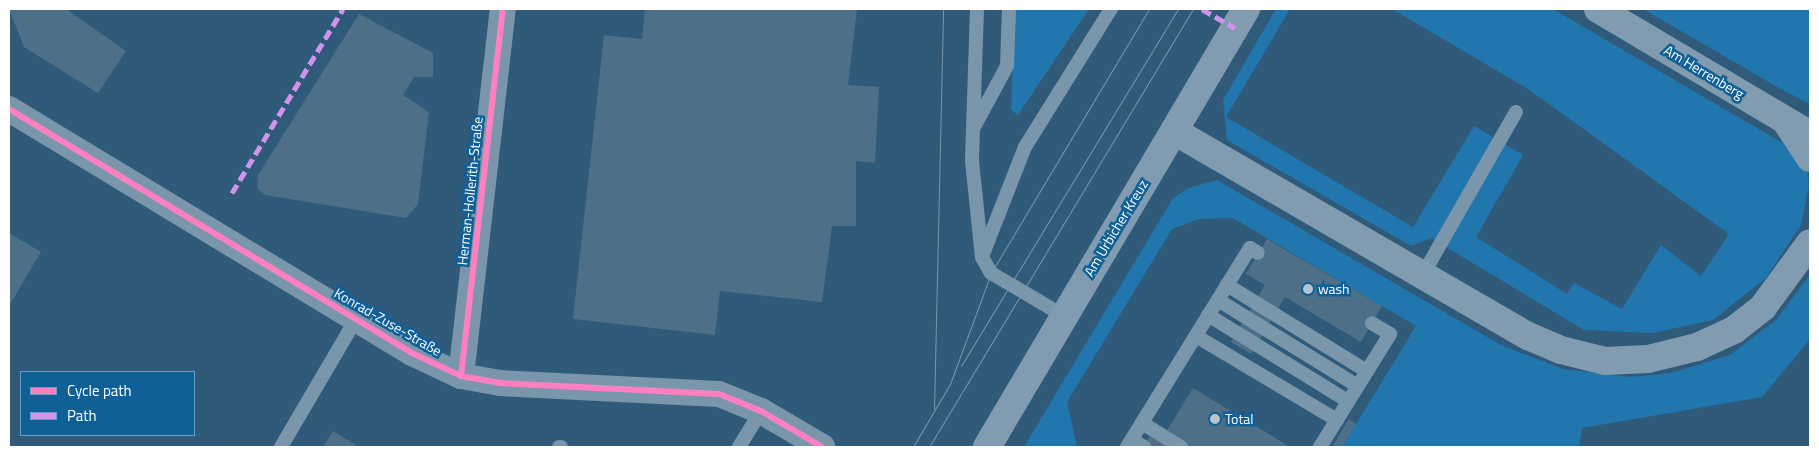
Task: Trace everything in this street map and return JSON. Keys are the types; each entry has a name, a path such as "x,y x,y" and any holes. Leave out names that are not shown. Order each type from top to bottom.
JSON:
{"main road":[{"name":"Am Urbicher Kreuz","path":"987,447 1246,9"},
{"name":"Am Herrenberg","path":"1598,9 1798,123 1810,135"},
{"path":"1798,123 1810,158"},
{"path":"1174,131 1422,276 1561,350 1605,360 1648,359 1697,347 1734,330 1763,307 1810,243"}],"street":[{"name":"Herman-Hollerith-Straße","path":"461,376 503,9"},
{"name":"Konrad-Zuse-Straße","path":"9,109 348,314 461,376 500,383 698,390 719,394 761,411 822,447"}],"lane":[{"path":"977,9 973,130 982,257 991,272 1064,316"},
{"path":"973,130 1007,66 1009,9"},
{"path":"982,257 1025,147 1111,9"},
{"path":"1422,276 1516,112"},
{"path":"1134,445 1142,423 1250,248 1258,253"},
{"path":"1227,285 1367,371"},
{"path":"1218,300 1358,386"},
{"name":"Konrad-Zuse-Straße","path":"281,447 348,314"},
{"path":"1208,316 1348,401"},
{"path":"1320,447 1390,334 1372,323"},
{"path":"1196,336 1336,420"},
{"path":"740,447 761,411"},
{"path":"1142,423 1181,447"}],"shaded area":[{"path":"1015,9 1089,9 1018,115 1011,110"},
{"path":"1276,9 1290,9 1226,117 1413,227 1474,126 1523,155 1476,237 1567,294 1574,283 1622,309 1661,245 1701,276 1729,234 1528,89 1392,9 1553,9 1793,149 1807,166 1809,185 1801,225 1766,278 1713,320 1653,333 1584,330 1431,238 1411,246 1227,140 1223,100"},
{"path":"1643,9 1810,9 1810,104 1779,88"},
{"path":"1217,180 1501,345 1563,369 1630,377 1671,373 1730,355 1776,320 1810,275 1810,339 1762,397 1582,428 1579,447 1342,447 1416,326 1233,218 1199,219 1172,229 1067,402 1077,447 1024,447 1173,198 1188,188"}],"building":[{"path":"9,9 66,9 126,51 98,93 24,47"},
{"path":"645,9 857,9 848,85 879,87 875,163 856,161 856,226 832,226 822,302 720,291 715,335 573,319 604,35 642,39"},
{"path":"359,14 433,53 433,77 414,77 403,95 429,112 418,204 406,218 265,195 257,188 258,175"},
{"path":"9,233 41,252 9,306"},
{"name":"wash","path":"1267,239 1382,306 1361,342 1285,297 1251,354 1231,342 1265,285 1246,274"},
{"path":"1193,388 1290,447 1143,447 1156,426 1166,432"},
{"path":"1349,419 1356,424 1342,447 1332,447"},
{"path":"333,431 359,447 323,447"}],"tram line":[{"path":"934,409 943,9"},
{"path":"913,447 950,384 991,273 1149,9"},
{"path":"961,366 1178,9"},
{"path":"929,447 1193,9"}],"marked path":[{"path":"232,193 343,9"},
{"path":"1202,9 1235,28"}],"cycle path":[{"path":"461,376 503,9"},
{"path":"9,109 412,353 461,376 500,383 719,394 761,411 822,447"}],"place":[{"name":"wash","path":"1308,289"},
{"name":"Total","path":"1215,419"}]}
